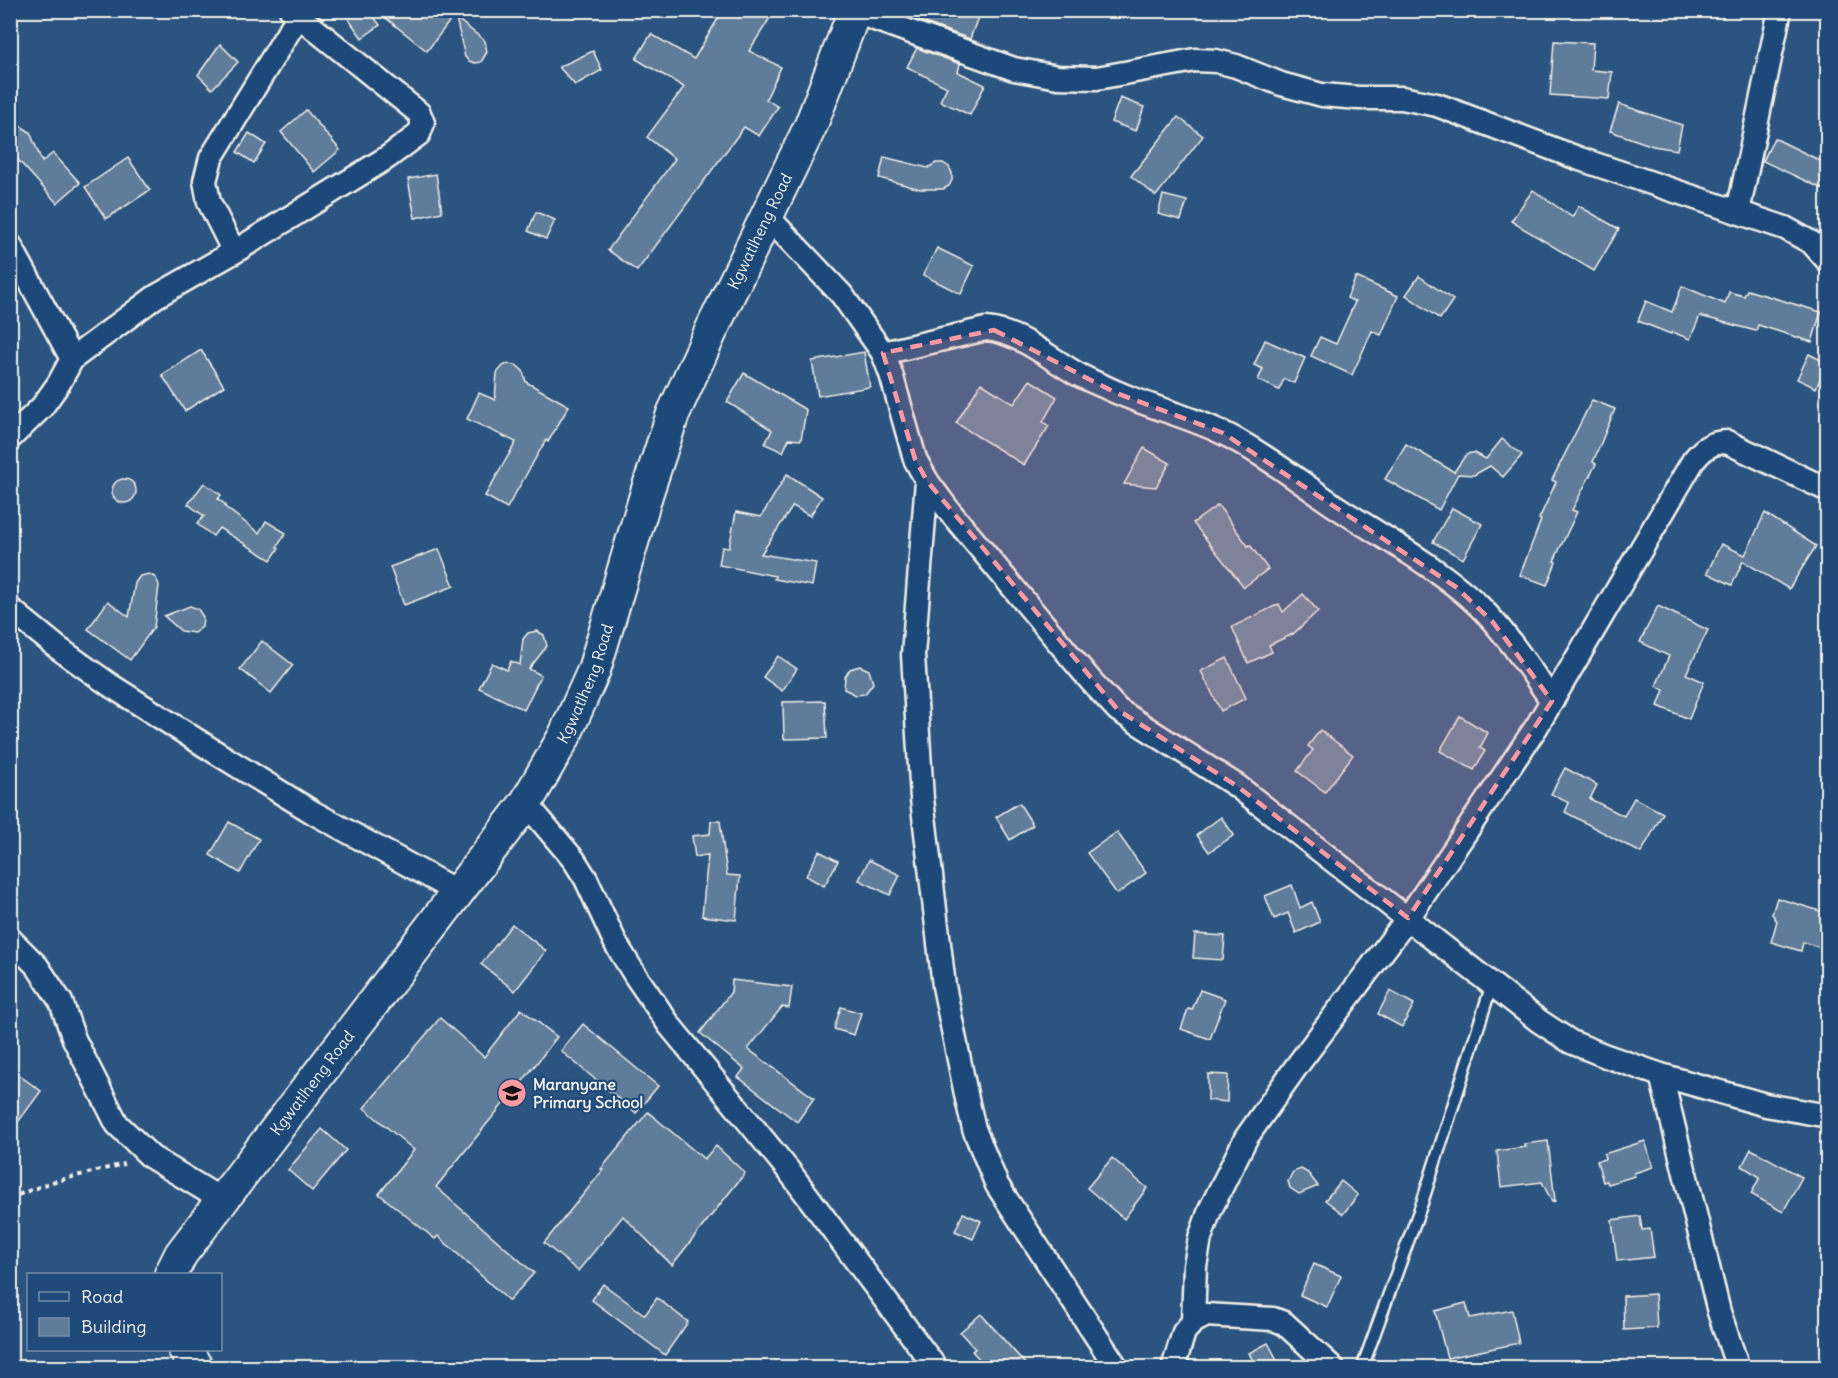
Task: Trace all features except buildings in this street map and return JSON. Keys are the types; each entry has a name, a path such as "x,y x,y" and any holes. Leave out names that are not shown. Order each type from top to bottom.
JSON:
{"street":[{"path":"1738,213 1780,10"},
{"path":"855,11 1014,69 1058,77 1097,78 1195,60 1216,61 1236,66 1281,84 1322,95 1402,98 1437,105 1580,159 1800,235 1812,243 1827,261"},
{"name":"Kgwatlheng Road","path":"172,1273 181,1254 526,803 564,736 594,670 647,492 674,414 711,329 768,217 811,125 855,11"},
{"path":"10,438 42,406 59,383 72,359 155,297 234,252 388,158 419,134 423,123 419,113 297,12 211,158 205,181 209,202 234,252"},
{"path":"768,217 842,295 883,353 915,459 927,481 1091,681 1118,710 1237,786 1539,1021 1571,1042 1661,1075 1766,1105 1827,1116"},
{"path":"10,245 72,359"},
{"path":"883,353 986,329 994,330 1034,348 1078,375 1116,393 1184,415 1224,433 1414,556 1456,586 1492,621 1525,661 1552,700"},
{"path":"1192,1322 1195,1266 1200,1238 1210,1210 1241,1147 1296,1067 1408,918 1552,700 1693,461 1705,447 1716,442 1727,442 1827,490"},
{"path":"927,481 913,655 921,777 944,986 974,1129 997,1185 1118,1368"},
{"path":"10,609 41,636 93,673 202,744 314,813 458,892"},
{"path":"526,803 574,860 586,879 616,944 670,1026 789,1171 936,1368"},
{"path":"10,939 37,966 61,1002 74,1039 117,1124 151,1157 222,1200"},
{"path":"1661,1075 1719,1312 1738,1368"},
{"path":"1173,1368 1184,1332 1192,1322 1206,1315 1273,1319 1284,1323 1334,1368"},
{"path":"186,1351 197,1368"}],"lane":[{"path":"1362,1368 1422,1203 1492,984"}],"path":[{"path":"10,1198 52,1182 151,1157"}],"highlighted area":[{"path":"994,330 1116,393 1223,433 1456,587 1492,621 1552,701 1408,918 1237,786 1118,710 927,481 915,459 883,353"}],"place":[{"name":"Maranyane Primary School","path":"512,1093"}]}
